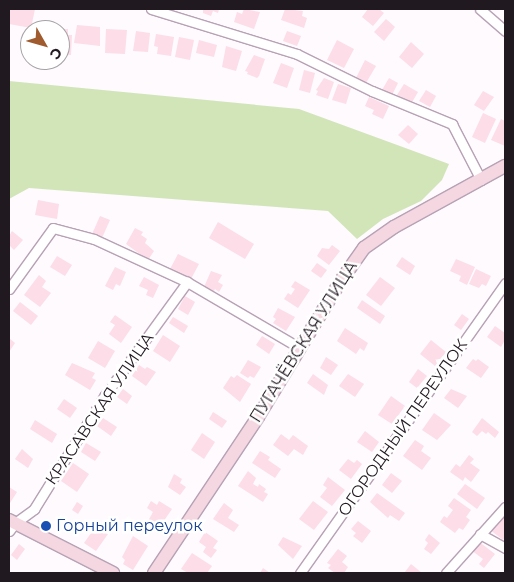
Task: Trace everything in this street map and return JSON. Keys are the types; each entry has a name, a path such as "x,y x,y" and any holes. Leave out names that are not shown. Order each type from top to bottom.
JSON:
{"main road":[{"name":"ПУГАЧЁВСКАЯ УЛИЦА","path":"154,573 258,417 364,248 394,227 505,166"},
{"path":"11,525 113,573"}],"street":[{"path":"151,9 297,54 372,91 452,124 481,180"},
{"path":"480,9 505,31"},
{"path":"9,289 53,228 94,239 187,282 300,348"},
{"name":"КРАСАВСКАЯ УЛИЦА","path":"11,525 34,509 105,395 187,282"},
{"name":"ОГОРОДНЫЙ ПЕРЕУЛОК","path":"300,573 505,283"},
{"path":"446,573 505,507"},
{"path":"480,534 505,548"}],"green space":[{"path":"9,81 299,109 449,164 442,180 421,201 383,219 357,239 328,211 29,188 9,199"}],"building":[{"path":"9,9 35,9 33,20 20,20 20,26 9,24"},
{"path":"200,9 219,9 218,13 213,11 211,16 203,13 203,10"},
{"path":"244,9 260,12 254,29 234,22 237,12 242,14"},
{"path":"285,9 303,11 302,16 307,18 304,28 281,20"},
{"path":"368,9 379,9 384,13 373,26 362,17"},
{"path":"386,19 395,27 384,41 374,32"},
{"path":"77,25 100,27 100,46 74,43"},
{"path":"106,29 127,30 125,54 105,53"},
{"path":"136,31 150,33 148,52 133,51"},
{"path":"287,31 301,36 297,46 283,41"},
{"path":"156,34 174,37 171,56 157,54 158,47 154,46"},
{"path":"70,35 72,35 71,55"},
{"path":"179,37 194,40 190,60 175,57"},
{"path":"199,40 217,45 214,57 196,53"},
{"path":"337,40 354,49 344,68 327,60"},
{"path":"411,42 424,54 412,68 399,57"},
{"path":"226,46 242,51 236,71 222,67"},
{"path":"254,55 265,59 257,78 247,74 248,72 245,71"},
{"path":"365,60 376,66 366,83 356,78"},
{"path":"281,63 294,68 287,88 273,83"},
{"path":"304,70 315,73 310,93 299,90"},
{"path":"324,78 334,82 328,99 316,95 318,91 316,90"},
{"path":"389,78 398,83 392,95 382,90"},
{"path":"338,84 351,88 346,104 332,100"},
{"path":"404,84 418,92 411,104 397,95"},
{"path":"426,90 436,96 430,107 419,101"},
{"path":"483,91 494,97 484,111 474,105"},
{"path":"369,97 389,106 383,119 372,114 374,110 365,106"},
{"path":"483,113 496,119 485,143 472,137"},
{"path":"501,119 505,121 505,146 491,140"},
{"path":"408,125 418,134 409,144 398,135"},
{"path":"38,200 59,204 57,219 35,215"},
{"path":"100,216 110,220 102,238 92,234"},
{"path":"218,222 254,244 245,259 209,238"},
{"path":"135,228 143,232 141,235 147,239 145,243 154,251 148,260 126,244"},
{"path":"12,231 23,240 14,250 9,245 9,236"},
{"path":"332,245 340,251 329,265 317,256 322,248 329,249"},
{"path":"178,254 199,264 191,279 170,269"},
{"path":"57,256 72,265 65,276 50,267"},
{"path":"402,257 415,266 410,275 396,266"},
{"path":"456,259 475,267 467,285 459,281 461,276 450,271"},
{"path":"317,263 327,270 321,278 311,271"},
{"path":"115,267 126,272 120,286 116,284 113,290 105,286"},
{"path":"476,269 491,276 486,286 482,284 479,288 469,284"},
{"path":"211,271 222,275 218,282 223,285 219,292 215,289 213,293 204,287"},
{"path":"39,275 46,281 42,287 51,293 40,307 24,295"},
{"path":"144,277 159,285 153,298 146,295 148,290 139,286"},
{"path":"380,277 395,288 381,306 366,295"},
{"path":"295,281 310,290 298,308 284,299 288,293 291,295 295,289 291,287"},
{"path":"185,296 195,302 188,315 178,309"},
{"path":"362,300 385,316 380,324 357,308"},
{"path":"20,302 38,316 31,325 13,311"},
{"path":"278,308 295,317 286,331 273,323 276,319 273,317"},
{"path":"462,314 469,319 461,330 454,325"},
{"path":"115,315 132,327 121,343 109,334 115,325 110,322"},
{"path":"173,317 188,326 184,333 169,323"},
{"path":"495,326 505,333 505,340 501,347 487,337"},
{"path":"345,328 368,343 364,351 360,348 356,354 337,341"},
{"path":"163,335 180,346 170,362 153,351"},
{"path":"262,336 275,344 269,354 256,345"},
{"path":"9,338 15,343 9,352"},
{"path":"431,340 446,352 435,366 420,354"},
{"path":"98,341 115,351 105,368 88,358"},
{"path":"326,357 338,365 331,375 320,368"},
{"path":"473,359 476,361 478,359 489,367 481,378 466,368"},
{"path":"248,360 261,367 254,378 250,376 248,378 240,373"},
{"path":"72,363 95,373 92,378 96,380 90,390 65,375"},
{"path":"139,365 156,372 146,386 132,376"},
{"path":"418,369 427,376 417,388 409,382"},
{"path":"313,374 328,385 324,395 307,383"},
{"path":"348,374 364,384 355,397 339,386"},
{"path":"237,375 251,384 240,402 223,388 231,376 234,378"},
{"path":"123,389 132,396 127,404 117,397"},
{"path":"451,389 467,396 458,408 444,398"},
{"path":"391,396 405,406 392,424 378,415"},
{"path":"64,399 77,408 70,418 57,409"},
{"path":"213,412 227,421 222,428 209,419"},
{"path":"434,413 451,425 437,440 422,430"},
{"path":"103,418 117,427 111,436 97,426"},
{"path":"482,418 499,432 495,438 488,432 486,434 482,431 477,436 472,432"},
{"path":"35,420 57,434 52,443 30,429"},
{"path":"365,431 379,442 372,452 357,442"},
{"path":"202,433 215,442 204,459 191,450"},
{"path":"281,434 289,440 293,435 308,446 303,455 294,449 288,456 273,445"},
{"path":"415,440 424,446 421,451 431,458 422,470 403,456"},
{"path":"86,443 101,452 95,461 81,452"},
{"path":"22,449 33,459 28,468 15,459"},
{"path":"260,451 270,457 268,460 281,469 275,478 252,463"},
{"path":"469,455 474,459 470,463 480,470 471,482 465,477 463,481 450,472 456,464 460,467"},
{"path":"348,459 354,463 357,460 362,464 351,479 339,470"},
{"path":"73,463 89,474 77,492 61,481"},
{"path":"248,471 256,478 253,484 258,487 259,484 266,489 264,492 268,494 263,502 238,486"},
{"path":"391,473 402,481 392,493 382,485"},
{"path":"174,474 182,479 180,483 186,487 180,495 168,487"},
{"path":"328,477 345,490 332,506 320,497 327,488 323,485"},
{"path":"465,484 485,498 477,509 457,494"},
{"path":"9,487 17,492 10,503 9,502"},
{"path":"377,493 405,513 399,521 390,515 388,518 370,502"},
{"path":"454,498 471,510 466,517 470,520 463,530 459,528 455,533 440,522 444,516 447,518 453,510 448,506"},
{"path":"151,501 157,505 159,501 172,509 159,528 148,521 153,512 147,508"},
{"path":"313,501 328,512 314,530 299,519"},
{"path":"77,502 83,506 78,514 72,510"},
{"path":"224,503 233,510 228,518 239,525 234,532 213,519"},
{"path":"505,508 505,537 503,540 489,529"},
{"path":"358,521 371,531 362,543 353,536 356,533 351,529"},
{"path":"96,526 108,534 96,551 84,543"},
{"path":"205,532 218,541 213,548 217,550 211,558 203,552 206,547 199,542"},
{"path":"429,534 440,543 431,554 424,549 428,543 425,540"},
{"path":"133,536 148,546 133,570 123,564 125,560 122,557"},
{"path":"283,537 302,546 293,559 278,545"},
{"path":"478,541 495,554 484,568 479,564 483,559 471,550"},
{"path":"19,544 25,549 17,560 11,555"},
{"path":"338,549 347,556 342,562 348,567 344,573 335,573 328,568 331,565 327,563"},
{"path":"192,553 212,566 207,573 188,573 181,569"},
{"path":"411,564 422,573 405,572"},
{"path":"263,568 270,573 260,573"}],"place":[{"name":"Горный переулок","path":"46,526"}]}
